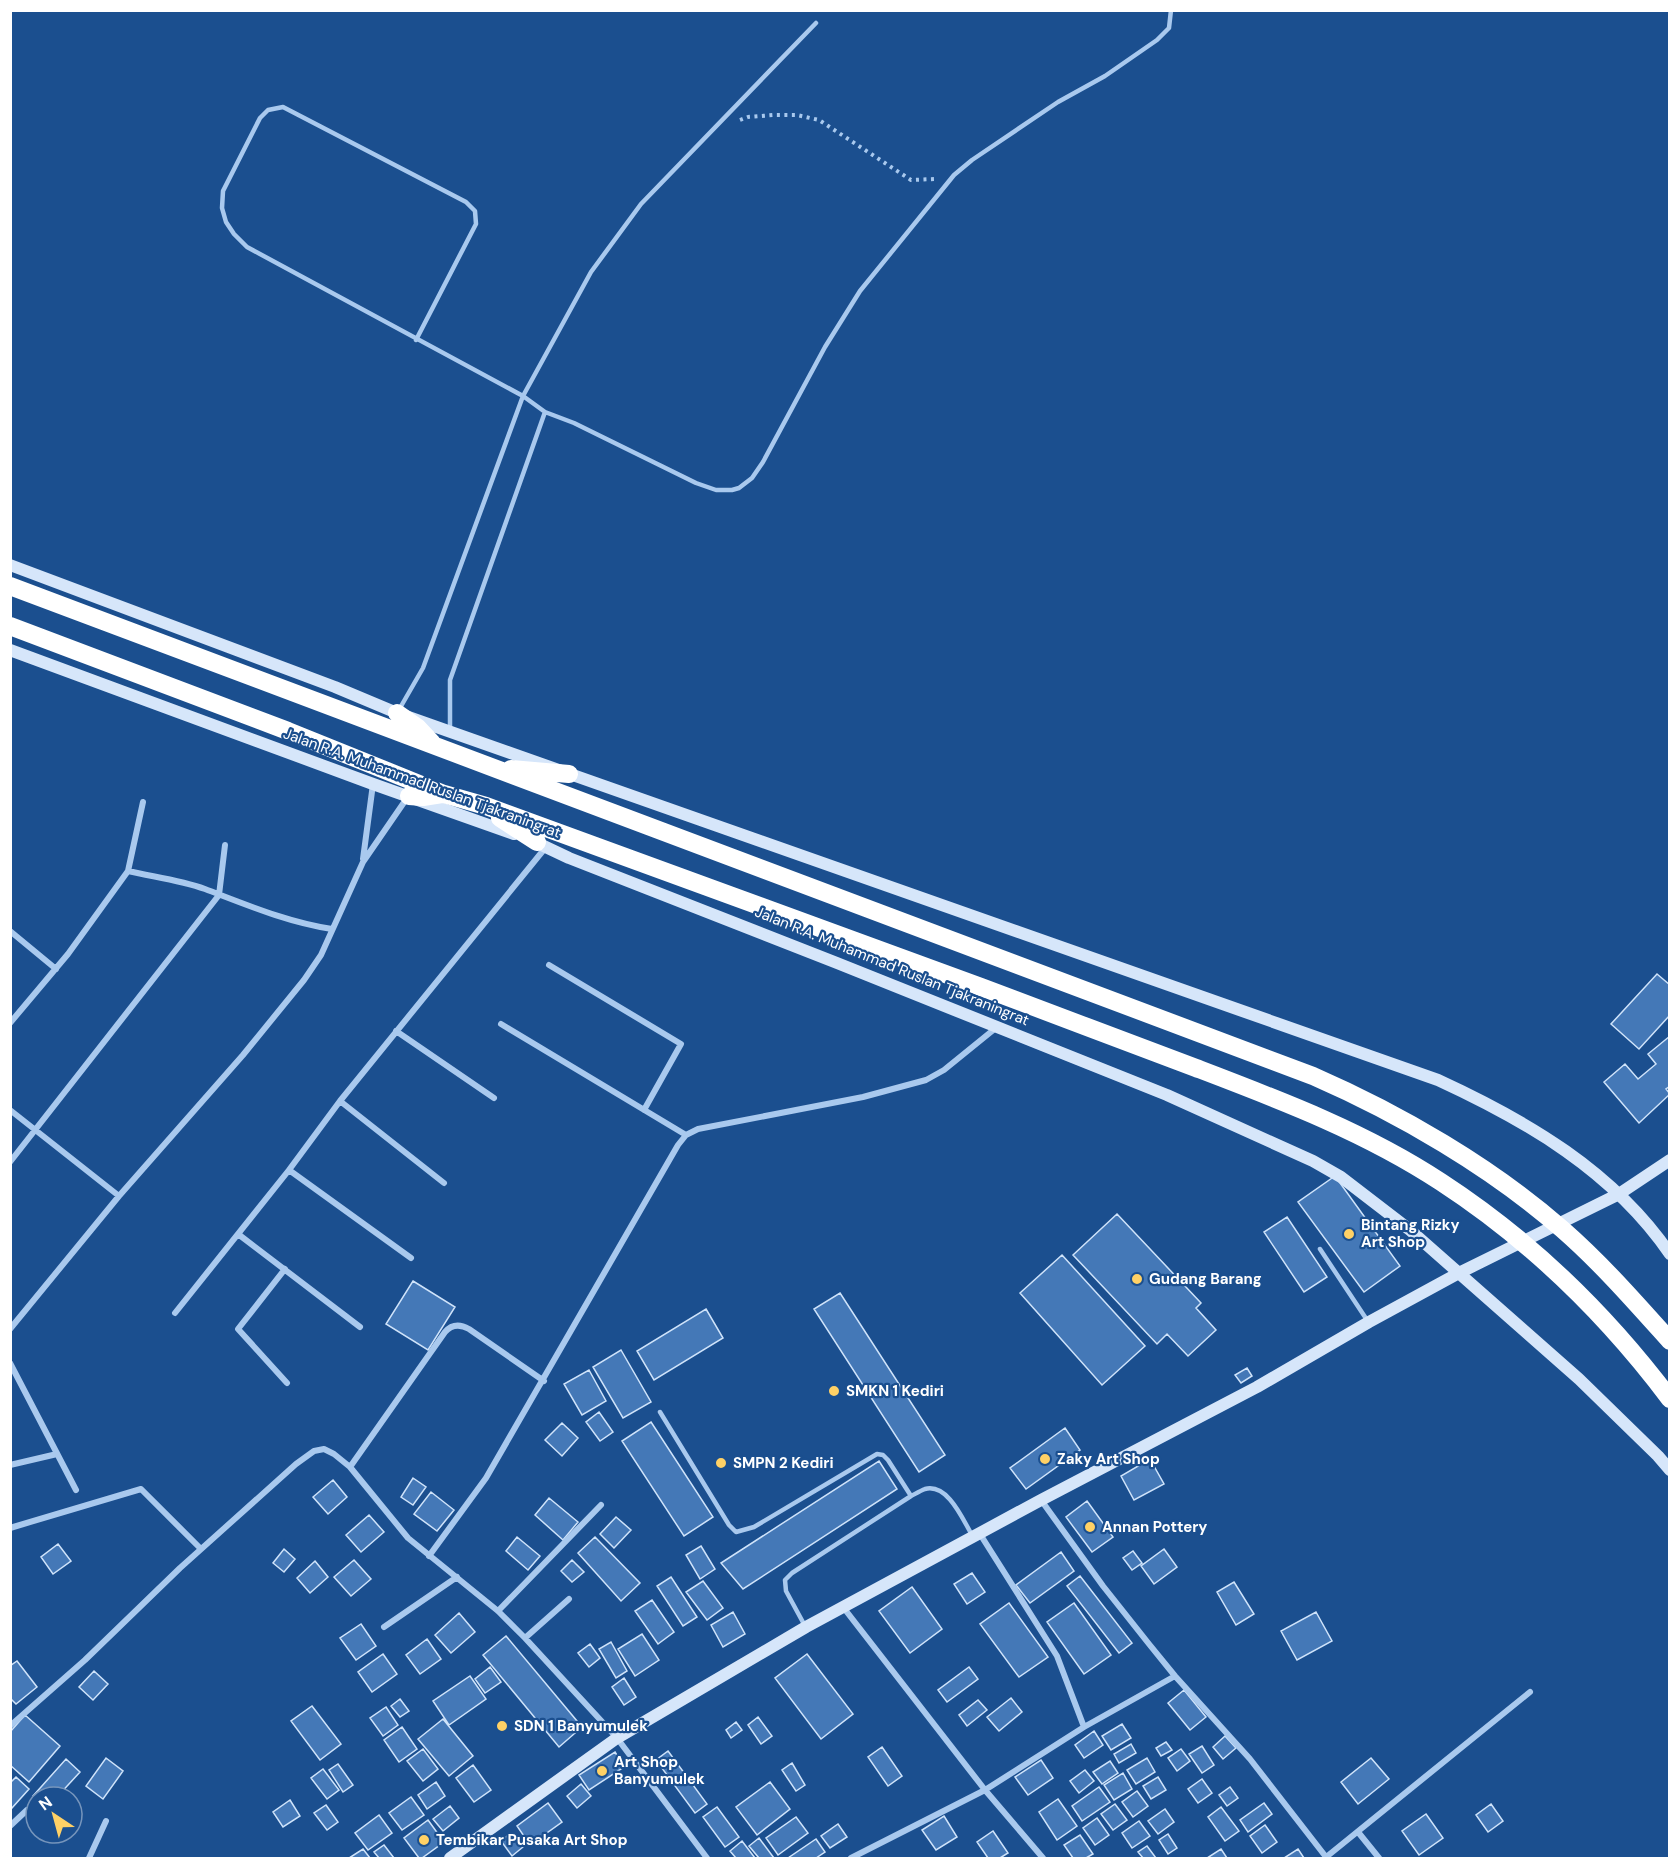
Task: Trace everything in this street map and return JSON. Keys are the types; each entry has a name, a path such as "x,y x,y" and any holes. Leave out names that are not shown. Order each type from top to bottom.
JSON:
{"highway":[{"path":"10,586 1313,1076 1364,1098 1426,1133 1534,1206 1563,1229 1604,1269 1670,1341"},
{"name":"Jalan R.A. Muhammad Ruslan Tjakraningrat","path":"10,626 299,735 444,794 486,806 1302,1108 1408,1162 1501,1224 1581,1294 1670,1399"},
{"path":"397,713 417,727 437,748"},
{"path":"494,768 569,774"},
{"path":"409,796 444,794"},
{"path":"486,806 509,825 541,844"}],"street":[{"path":"10,565 335,687 397,713 1438,1080 1519,1119 1579,1160 1619,1194 1670,1254"},
{"name":"Jalan R.A. Muhammad Ruslan Tjakraningrat","path":"10,650 541,844 569,858 1167,1095 1313,1161 1367,1196 1459,1273 1579,1379 1670,1470"},
{"path":"363,862 373,784"},
{"path":"10,1329 120,1196 283,1006 321,955 363,862 409,796"},
{"path":"10,1023 56,969 128,871 143,802"},
{"path":"175,1313 289,1170 340,1101 541,844"},
{"path":"10,1162 219,895 225,845"},
{"path":"128,871 176,881 304,925 332,929"},
{"path":"10,931 56,969"},
{"path":"549,965 681,1044 644,1110"},
{"path":"501,1024 686,1135"},
{"path":"429,1556 486,1478 678,1145 686,1135 699,1129 863,1097 926,1080 944,1070 997,1027"},
{"path":"396,1031 494,1098"},
{"path":"340,1101 444,1182"},
{"path":"10,1110 120,1196"},
{"path":"450,1858 617,1738 806,1627 1257,1387 1459,1273 1619,1194 1670,1160"},
{"path":"289,1170 411,1258"},
{"path":"238,1234 360,1327"},
{"path":"285,1269 238,1329 287,1383"},
{"path":"350,1467 445,1332 452,1326 459,1325 469,1329 544,1381"},
{"path":"10,1363 76,1490"},
{"path":"10,1726 86,1660 201,1549 296,1464 320,1449 330,1451 350,1467 400,1530 498,1611 525,1638 617,1738 707,1858"},
{"path":"10,1465 57,1454"},
{"path":"10,1527 141,1489 201,1549"},
{"path":"1041,1500 1104,1586 1175,1676 1250,1759 1325,1858 1530,1692"},
{"path":"498,1611 601,1505"},
{"path":"976,1536 1057,1656 1084,1727"},
{"path":"384,1627 457,1577"},
{"path":"525,1638 569,1599"},
{"path":"843,1607 985,1790 1043,1858"},
{"path":"851,1858 985,1790 1084,1727 1175,1676"},
{"path":"10,1826 24,1813"},
{"path":"89,1858 106,1821"},
{"path":"1358,1832 1379,1858"}],"lane":[{"path":"416,339 476,224 475,211 466,202 283,107 268,110 260,118 223,191 222,208 226,222 247,247 416,339 523,396 545,412 574,423 696,483 716,490 732,490 739,488 752,478 763,462 804,382 860,291 954,175 972,160 1039,115 1105,76 1157,40 1169,28 1171,10"},
{"path":"397,713 423,668 523,396 591,272 641,204 816,23"},
{"path":"450,732 450,680 545,412"},
{"path":"1320,1249 1369,1322"},
{"path":"660,1412 729,1525 736,1532 754,1527 877,1454 883,1455 888,1460 911,1496"},
{"path":"806,1627 786,1591 785,1580 911,1496 925,1489 932,1489 946,1496 976,1536"}],"path":[{"path":"711,132 748,117 797,115 819,120 911,180 926,181 954,175"}],"building":[{"path":"1657,974 1670,985 1670,1015 1639,1049 1611,1024"},
{"path":"1670,1036 1670,1086 1666,1089 1670,1094 1639,1123 1604,1082 1625,1064 1638,1079 1656,1064 1648,1054"},
{"name":"Bintang Rizky Art Shop","path":"1335,1176 1400,1266 1364,1292 1298,1202"},
{"name":"Gudang Barang","path":"1117,1214 1201,1303 1196,1308 1216,1330 1188,1356 1167,1334 1157,1344 1073,1255"},
{"path":"1287,1217 1327,1277 1304,1292 1264,1232"},
{"name":"Gudang Barang","path":"1062,1255 1145,1346 1102,1385 1020,1293"},
{"path":"413,1281 455,1307 428,1350 386,1324"},
{"path":"840,1293 945,1455 919,1472 814,1309"},
{"path":"706,1309 723,1338 654,1380 637,1351"},
{"path":"621,1350 651,1402 623,1418 593,1367"},
{"path":"1247,1368 1252,1376 1241,1383 1235,1375"},
{"path":"589,1370 606,1401 582,1415 564,1384"},
{"path":"599,1412 613,1432 600,1441 586,1422"},
{"path":"651,1422 713,1517 684,1536 622,1441"},
{"path":"562,1423 578,1438 562,1456 545,1440"},
{"name":"Zaky Art Shop","path":"1065,1428 1080,1450 1026,1489 1010,1468"},
{"path":"1150,1459 1164,1484 1134,1500 1121,1476"},
{"path":"879,1461 897,1489 743,1589 721,1563"},
{"path":"413,1478 426,1487 413,1505 401,1497"},
{"path":"333,1480 347,1497 328,1514 313,1497"},
{"path":"431,1492 454,1510 437,1531 414,1514"},
{"path":"549,1498 578,1522 563,1540 535,1515"},
{"name":"Annan Pottery","path":"1087,1501 1113,1537 1092,1552 1066,1517"},
{"path":"369,1515 384,1532 361,1552 346,1535"},
{"path":"616,1517 631,1530 614,1548 600,1534"},
{"path":"517,1537 540,1556 528,1570 506,1551"},
{"path":"595,1537 640,1583 621,1601 578,1553"},
{"path":"58,1544 71,1561 53,1574 41,1557"},
{"path":"701,1546 715,1569 700,1579 686,1555"},
{"path":"284,1549 295,1559 284,1572 273,1563"},
{"path":"1164,1549 1177,1567 1154,1584 1141,1566"},
{"path":"1133,1551 1142,1563 1132,1570 1123,1558"},
{"path":"1061,1552 1074,1571 1030,1603 1016,1585"},
{"path":"354,1560 371,1579 351,1596 334,1577"},
{"path":"572,1560 584,1572 572,1582 561,1571"},
{"path":"315,1561 328,1577 310,1593 297,1578"},
{"path":"972,1573 985,1592 967,1604 954,1584"},
{"path":"1080,1576 1132,1643 1119,1653 1067,1586"},
{"path":"671,1577 697,1617 683,1626 657,1586"},
{"path":"703,1581 723,1608 707,1620 686,1592"},
{"path":"1234,1582 1254,1614 1236,1625 1217,1592"},
{"path":"912,1587 942,1629 910,1653 879,1611"},
{"path":"652,1600 674,1632 658,1644 635,1611"},
{"path":"1009,1603 1048,1657 1019,1677 980,1624"},
{"path":"1074,1603 1111,1655 1084,1674 1047,1622"},
{"path":"733,1612 745,1634 723,1647 711,1625"},
{"path":"1316,1612 1332,1641 1297,1660 1281,1631"},
{"path":"459,1613 475,1632 451,1653 435,1635"},
{"path":"361,1624 376,1646 356,1660 340,1638"},
{"path":"642,1634 659,1660 635,1676 618,1649"},
{"path":"506,1636 582,1727 559,1747 483,1655"},
{"path":"427,1639 441,1659 420,1674 406,1655"},
{"path":"611,1642 627,1671 616,1678 599,1649"},
{"path":"590,1644 600,1658 589,1667 578,1653"},
{"path":"383,1654 397,1674 372,1692 358,1672"},
{"path":"807,1654 853,1714 821,1739 775,1678"},
{"path":"17,1661 37,1687 16,1704 10,1698 10,1666"},
{"path":"490,1667 501,1682 485,1693 475,1679"},
{"path":"969,1667 978,1679 947,1702 938,1690"},
{"path":"94,1671 108,1684 93,1700 79,1687"},
{"path":"470,1676 486,1699 449,1725 433,1701"},
{"path":"624,1678 636,1697 624,1705 612,1687"},
{"path":"1184,1690 1206,1717 1190,1730 1168,1703"},
{"path":"1011,1698 1022,1712 999,1731 987,1717"},
{"path":"400,1699 409,1711 400,1717 391,1706"},
{"path":"978,1700 987,1710 967,1726 959,1715"},
{"path":"312,1706 341,1744 320,1760 291,1721"},
{"path":"386,1707 398,1725 383,1736 370,1718"},
{"path":"25,1715 60,1746 29,1782 10,1765 10,1732"},
{"path":"758,1717 772,1736 761,1744 748,1725"},
{"path":"443,1719 473,1756 449,1776 418,1739"},
{"path":"736,1722 742,1730 731,1738 726,1730"},
{"path":"1122,1724 1131,1738 1111,1750 1102,1736"},
{"path":"402,1727 417,1749 399,1762 384,1740"},
{"path":"1094,1731 1103,1745 1084,1758 1075,1745"},
{"path":"1225,1736 1236,1748 1223,1759 1213,1747"},
{"path":"1166,1742 1172,1750 1161,1756 1156,1748"},
{"path":"1131,1744 1136,1753 1119,1763 1114,1754"},
{"path":"1202,1746 1214,1765 1202,1773 1189,1754"},
{"path":"882,1747 902,1776 888,1786 868,1757"},
{"path":"423,1749 438,1769 423,1781 407,1761"},
{"path":"1181,1749 1190,1761 1177,1771 1168,1758"},
{"path":"668,1751 707,1804 695,1813 656,1760"},
{"name":"Art Shop Banyumulek","path":"615,1752 624,1767 589,1790 579,1775"},
{"path":"106,1758 123,1771 103,1799 86,1786"},
{"path":"1147,1758 1155,1772 1136,1784 1127,1770"},
{"path":"1371,1758 1389,1779 1358,1804 1341,1782"},
{"path":"66,1759 80,1772 68,1785 43,1785"},
{"path":"1041,1760 1053,1778 1028,1795 1015,1777"},
{"path":"1110,1761 1118,1773 1102,1784 1093,1772"},
{"path":"792,1763 805,1785 796,1791 782,1770"},
{"path":"338,1764 353,1785 343,1792 329,1770"},
{"path":"473,1765 491,1790 474,1802 456,1778"},
{"path":"323,1769 339,1790 327,1799 311,1778"},
{"path":"1085,1770 1094,1781 1079,1793 1070,1781"},
{"path":"1123,1773 1132,1789 1114,1800 1104,1785"},
{"path":"16,1777 25,1785 24,1795 11,1809 10,1783"},
{"path":"1158,1777 1166,1790 1151,1799 1143,1786"},
{"path":"1202,1779 1212,1793 1198,1803 1188,1789"},
{"path":"436,1782 445,1796 427,1809 418,1795"},
{"path":"770,1782 790,1809 757,1835 736,1807"},
{"path":"581,1784 591,1796 577,1808 567,1796"},
{"path":"1099,1787 1110,1802 1082,1821 1072,1806"},
{"path":"1230,1787 1238,1798 1227,1806 1219,1795"},
{"path":"1137,1791 1148,1806 1133,1817 1122,1802"},
{"path":"411,1797 424,1815 402,1830 389,1813"},
{"path":"1058,1799 1077,1826 1057,1840 1039,1812"},
{"path":"290,1800 300,1816 283,1827 273,1812"},
{"path":"548,1803 562,1822 530,1845 517,1826"},
{"path":"1264,1803 1272,1814 1248,1832 1240,1820"},
{"path":"1115,1804 1127,1820 1113,1830 1101,1814"},
{"path":"1491,1804 1503,1821 1488,1832 1476,1815"},
{"path":"326,1805 338,1822 327,1830 314,1813"},
{"path":"450,1806 459,1818 443,1831 433,1819"},
{"path":"717,1807 739,1837 725,1847 703,1817"},
{"path":"1221,1807 1239,1831 1225,1841 1208,1817"},
{"path":"1165,1809 1174,1822 1158,1834 1148,1821"},
{"path":"1426,1814 1443,1838 1419,1855 1402,1831"},
{"path":"379,1815 392,1833 368,1850 355,1833"},
{"path":"944,1816 957,1837 936,1850 922,1830"},
{"path":"796,1817 808,1833 778,1855 766,1838"},
{"path":"1097,1818 1109,1835 1095,1845 1083,1828"},
{"name":"Tembikar Pusaka Art Shop","path":"428,1820 444,1842 419,1858 404,1838"},
{"path":"1139,1821 1150,1836 1132,1848 1122,1833"},
{"path":"838,1824 847,1837 830,1848 821,1836"},
{"path":"1265,1825 1277,1842 1262,1853 1250,1836"},
{"path":"993,1831 1008,1853 1000,1858 988,1858 977,1842"},
{"path":"511,1833 523,1847 512,1856 501,1841"},
{"path":"1168,1834 1177,1848 1168,1854 1159,1840"},
{"path":"1080,1835 1093,1854 1086,1858 1073,1858 1064,1845"},
{"path":"759,1838 774,1858 759,1858 749,1846"},
{"path":"816,1839 825,1852 816,1858 788,1858"},
{"path":"742,1841 755,1858 736,1858 730,1851"},
{"path":"384,1845 394,1858 379,1858 374,1852"},
{"path":"1147,1846 1156,1858 1143,1858 1138,1852"},
{"path":"363,1849 370,1858 349,1858"},
{"path":"1221,1849 1227,1858 1207,1858"},
{"path":"1298,1849 1304,1858 1284,1858"}],"place":[{"name":"Bintang Rizky Art Shop","path":"1349,1234"},
{"name":"Gudang Barang","path":"1137,1279"},
{"name":"SMKN 1 Kediri","path":"834,1391"},
{"name":"Zaky Art Shop","path":"1045,1459"},
{"name":"SMPN 2 Kediri","path":"721,1463"},
{"name":"Annan Pottery","path":"1090,1527"},
{"name":"SDN 1 Banyumulek","path":"502,1726"},
{"name":"Art Shop Banyumulek","path":"602,1771"},
{"name":"Tembikar Pusaka Art Shop","path":"424,1840"}]}
